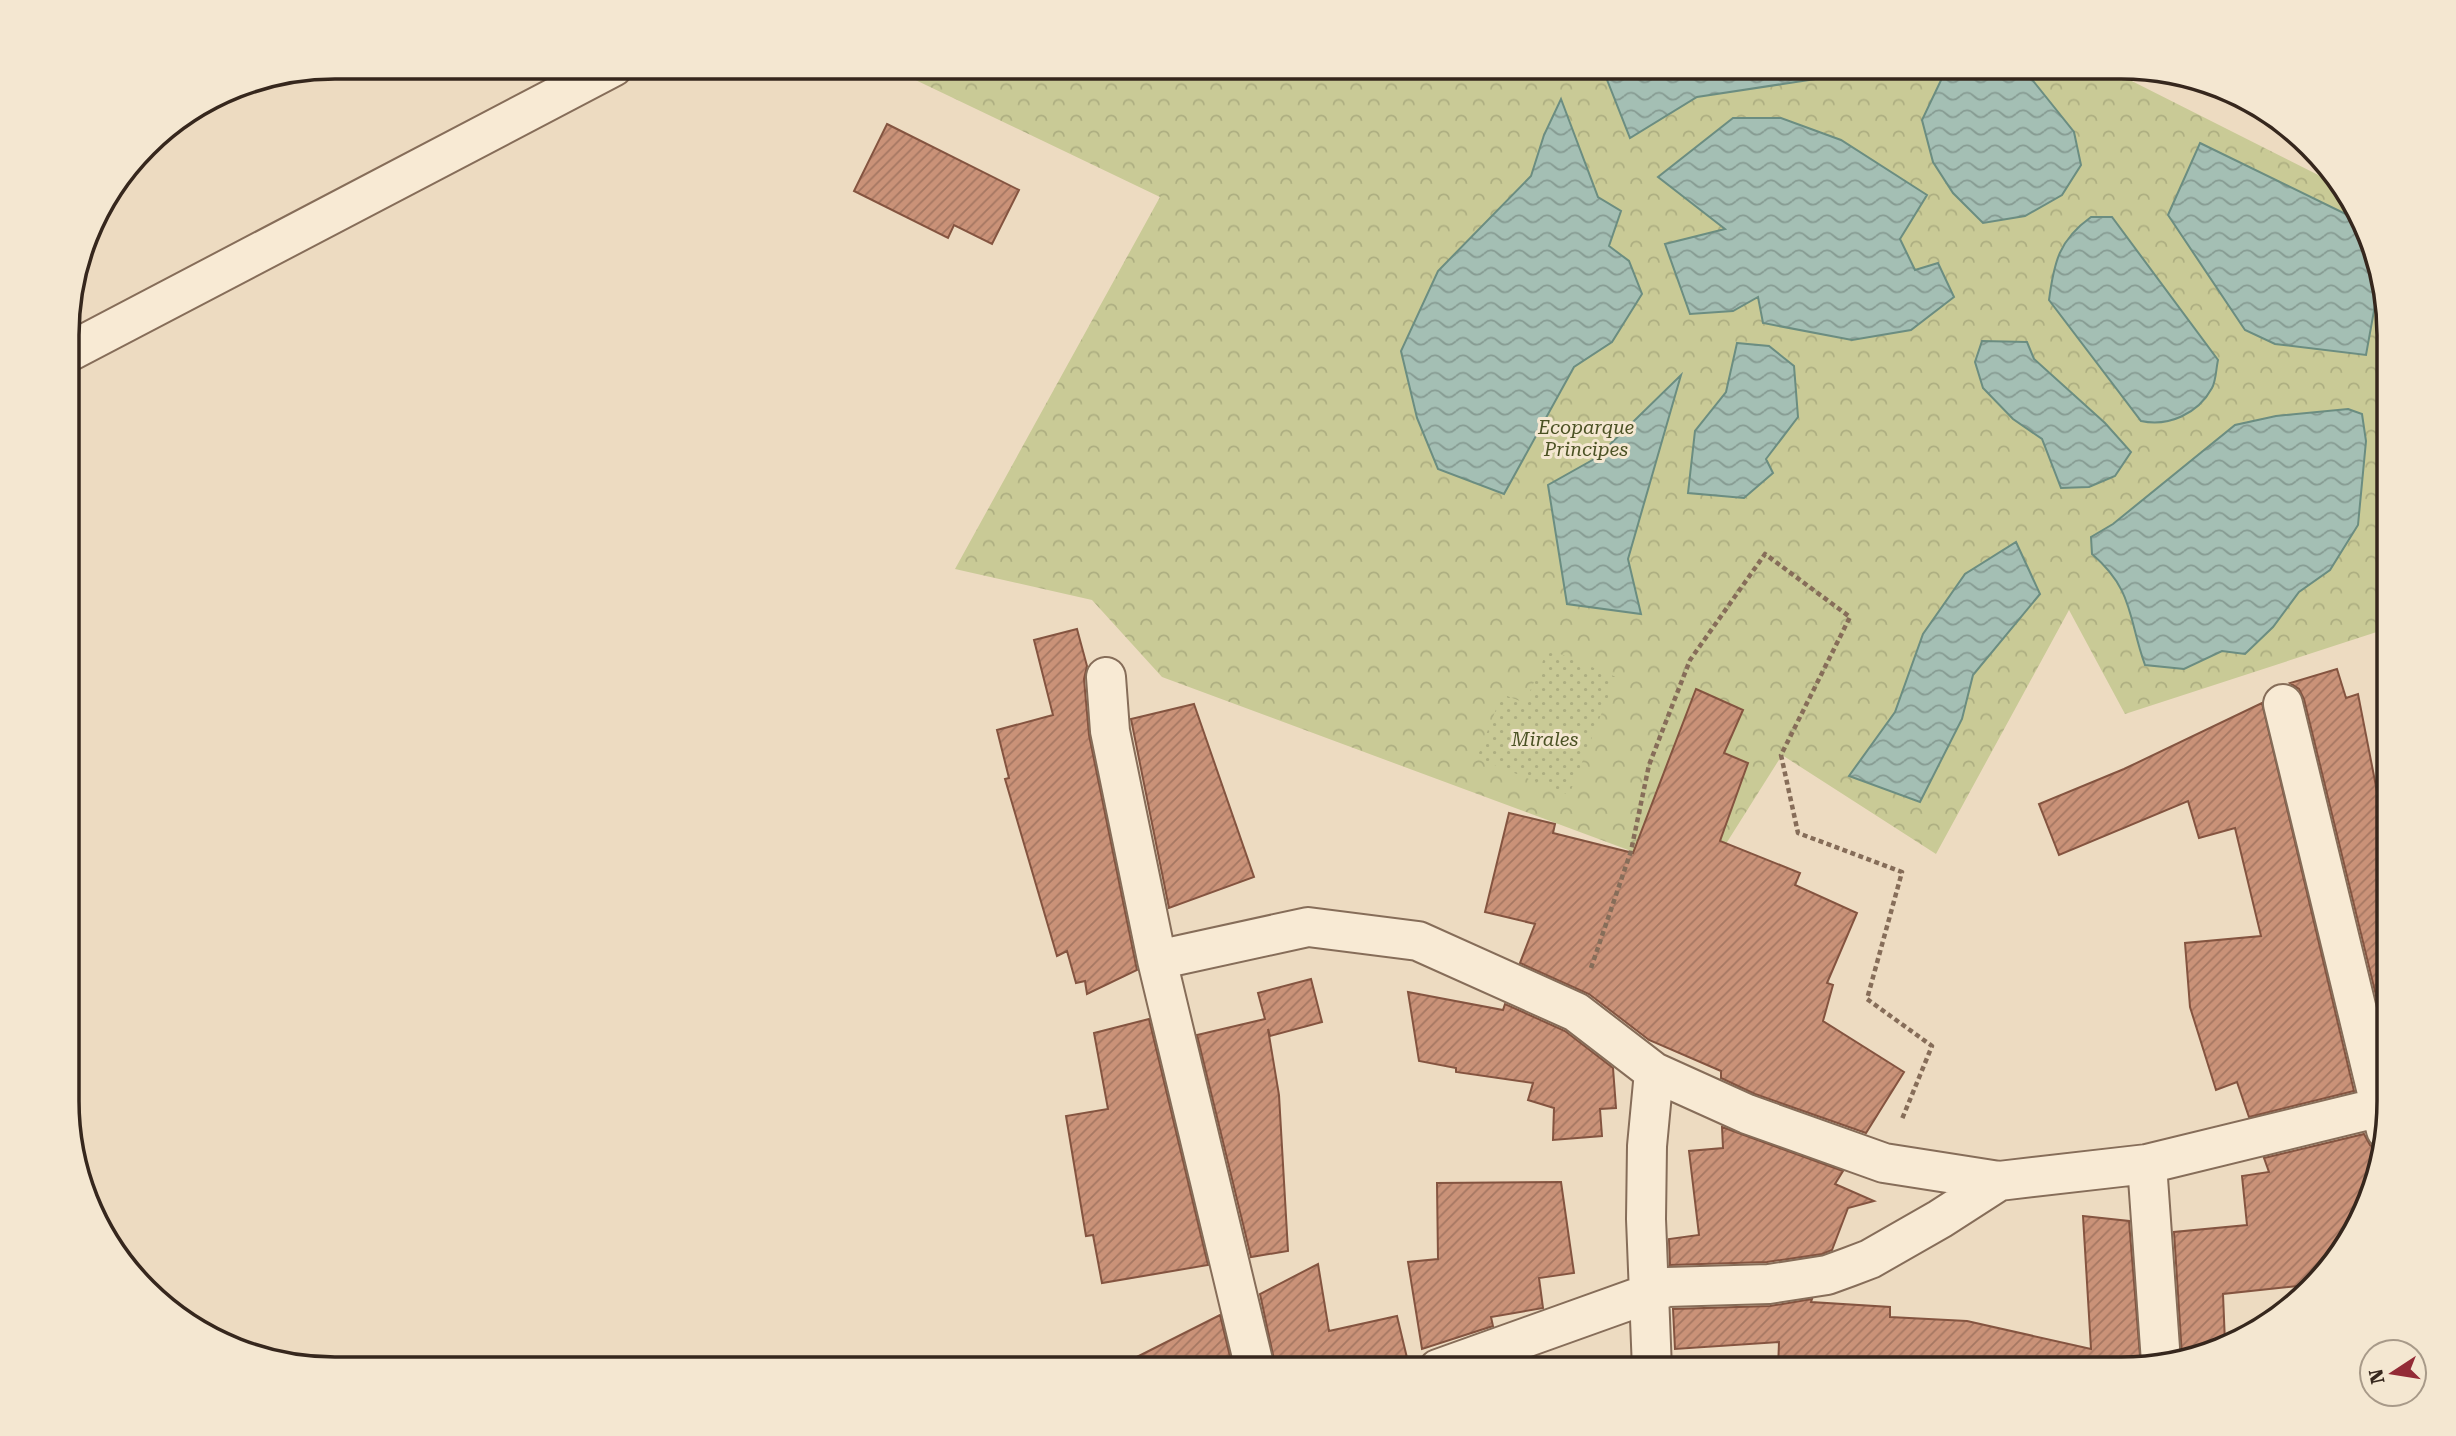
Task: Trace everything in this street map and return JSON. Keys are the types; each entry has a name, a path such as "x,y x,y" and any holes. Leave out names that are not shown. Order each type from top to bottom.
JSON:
{"street":[{"path":"79,347 587,79"},
{"path":"1106,677 1111,731 1157,960 1252,1357"},
{"path":"2283,704 2377,1081"},
{"path":"1157,960 1308,926 1418,941 1576,1012 1654,1072 1746,1114 1884,1163 1999,1181 2147,1164 2377,1115"},
{"path":"1652,1357 1646,1195 1654,1072"},
{"path":"2147,1164 2160,1354"},
{"path":"1471,1357 1650,1291 1702,1284 1769,1284 1827,1275 1870,1259 1999,1181"}],"path":[{"path":"1576,1012 1631,851 1649,765 1690,660 1765,554 1850,617 1781,755 1798,832 1902,872 1867,999 1932,1046 1884,1163"}],"green space":[{"name":"Ecoparque Principes","path":"913,79 2128,79 2323,177 2351,221 2369,268 2377,318 2377,632 2125,714 2069,610 1936,854 1782,755 1700,885 1631,851 1162,677 1092,600 955,569 1160,197"},
{"name":"Mirales","path":"1548,649 1616,677 1569,795 1477,758 1502,694 1525,703"}],"water":[{"path":"1607,79 1815,79 1697,97 1630,138"},
{"path":"1942,79 2032,79 2074,132 2081,165 2062,195 2025,216 1983,223 1953,193 1933,162 1922,120"},
{"path":"1561,99 1598,197 1621,211 1609,246 1629,261 1642,294 1612,342 1574,367 1504,494 1438,469 1417,418 1401,351 1438,271 1531,176 1544,135"},
{"path":"1733,118 1781,118 1841,140 1927,195 1900,239 1915,270 1938,263 1954,297 1911,330 1852,340 1763,323 1758,297 1733,311 1690,314 1665,244 1725,229 1658,177"},
{"path":"2200,143 2348,215 2364,252 2375,301 2366,355 2275,344 2245,330 2168,215"},
{"path":"2091,217 2112,217 2218,360 2212,388 2199,405 2181,417 2162,422 2141,421 2049,300 2056,263 2065,243"},
{"path":"1982,341 2027,342 2034,359 2105,423 2131,452 2115,476 2089,487 2061,488 2042,439 2013,419 1983,388 1975,362"},
{"path":"1737,343 1769,346 1794,366 1798,417 1766,459 1773,473 1744,498 1688,493 1695,431 1726,392"},
{"path":"1681,375 1628,559 1641,614 1567,604 1548,485 1596,458"},
{"path":"2348,409 2362,414 2366,441 2358,525 2330,570 2299,592 2273,627 2245,654 2222,651 2184,669 2145,665 2123,593 2106,567 2092,554 2091,537 2113,524 2235,425 2276,416"},
{"path":"2016,542 2040,594 1973,675 1962,719 1920,802 1849,776 1895,712 1923,634 1965,574"}],"building":[{"path":"887,124 1019,190 992,244 954,225 948,238 854,191"},
{"path":"1077,629 1087,666 1084,679 1089,735 1137,970 1087,994 1085,981 1076,983 1067,951 1057,956 1005,779 1009,778 997,730 1053,715 1034,640"},
{"path":"2337,669 2346,698 2358,694 2377,791 2377,1000 2304,699 2299,689 2290,683"},
{"path":"1696,689 1743,710 1724,753 1748,763 1720,841 1800,873 1795,885 1857,913 1827,983 1833,985 1823,1021 1904,1072 1866,1133 1755,1094 1721,1078 1721,1071 1649,1040 1589,994 1520,963 1535,924 1485,912 1509,813 1555,824 1553,833 1633,853"},
{"path":"2262,703 2354,1091 2249,1117 2237,1082 2216,1090 2190,1007 2185,943 2261,936 2235,828 2199,838 2188,801 2059,855 2039,804 2124,769"},
{"path":"1194,704 1254,877 1169,908 1131,719"},
{"path":"1311,979 1322,1022 1270,1036 1268,1029 1279,1095 1288,1251 1251,1257 1197,1035 1265,1019 1258,993"},
{"path":"1408,992 1503,1010 1505,1004 1565,1031 1613,1068 1616,1108 1600,1109 1602,1136 1553,1140 1554,1108 1528,1100 1533,1083 1456,1072 1456,1068 1419,1061"},
{"path":"1149,1019 1208,1265 1102,1283 1093,1235 1086,1236 1066,1116 1108,1109 1094,1033"},
{"path":"1722,1127 1843,1171 1835,1184 1874,1201 1848,1208 1832,1250 1822,1254 1767,1262 1670,1265 1669,1239 1699,1235 1689,1151 1723,1148"},
{"path":"2364,1134 2373,1147 2364,1184 2351,1215 2314,1270 2298,1286 2223,1294 2225,1336 2182,1350 2174,1232 2247,1225 2242,1176 2269,1172 2264,1158"},
{"path":"1561,1182 1574,1273 1539,1278 1543,1308 1491,1317 1493,1326 1422,1349 1408,1262 1438,1259 1437,1183"},
{"path":"2083,1216 2129,1221 2140,1357 1778,1357 1779,1342 1675,1349 1673,1309 1770,1306 1812,1299 1811,1302 1890,1307 1890,1317 1967,1321 2091,1349"},
{"path":"1318,1264 1329,1331 1397,1316 1407,1357 1273,1357 1260,1294"},
{"path":"1220,1315 1230,1357 1137,1357"}]}
